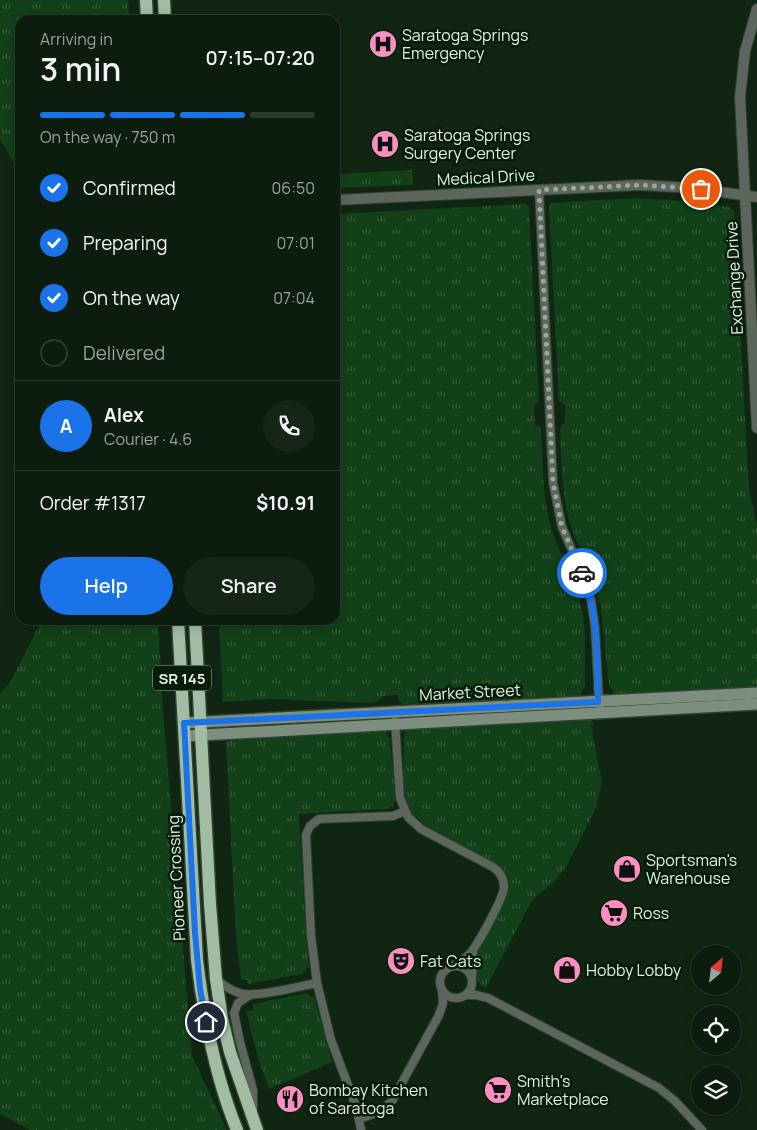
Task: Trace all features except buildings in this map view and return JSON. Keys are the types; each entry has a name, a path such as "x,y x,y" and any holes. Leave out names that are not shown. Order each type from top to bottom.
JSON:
{"highway":[{"path":"146,0 147,15"},
{"path":"164,0 165,15"},
{"name":"Pioneer Crossing","path":"178,625 195,933 200,988 217,1070 237,1130"},
{"name":"Pioneer Crossing","path":"196,625 210,904 216,979 222,1019 230,1052 257,1130"}],"main road":[{"name":"Market Street","path":"600,707 757,693"},
{"name":"Market Street","path":"184,723 201,728 600,707 757,704"},
{"name":"Market Street","path":"184,736 201,728"}],"street":[{"name":"Exchange Drive","path":"757,9 745,51 741,81 740,112 757,428"},
{"name":"Medical Drive","path":"340,200 656,185 757,197"},
{"path":"539,190 553,483 562,527 584,576 591,600 595,627 600,707"},
{"path":"360,1119 378,1112 392,1101 439,1015 443,1003 440,982 441,974 447,968 464,959 473,950 502,896 504,887 502,878 493,868 421,829 404,811 400,798 395,718"},
{"path":"361,1130 360,1119 331,1040 317,983 311,936 306,835 312,823 319,820 393,816 404,811"},
{"path":"439,1015 471,988 473,950"},
{"path":"454,965 465,968 478,989 488,998"},
{"path":"216,979 235,992 250,995 317,983"},
{"path":"442,990 450,997 476,995 488,998 659,1088 675,1101 702,1130"},
{"path":"250,995 238,1003 234,1013 253,1090 252,1116"}],"green space":[{"path":"0,0 128,0 129,15 15,15 15,165 0,139"},
{"path":"412,170 413,185 340,188 340,174"},
{"path":"634,198 684,201 729,207 734,211 749,491 757,525 757,687 613,695 613,690 609,686 601,607 590,570 575,538 566,510 560,429 565,423 565,405 559,401 549,208 551,203"},
{"path":"525,204 529,207 539,402 534,406 535,425 541,429 546,506 552,531 573,580 584,619 585,686 581,696 406,706 401,703 397,695 383,696 376,702 370,703 271,699 223,702 219,625 340,625 340,214"},
{"path":"39,625 158,625 163,711 192,1056 227,1130 30,1130 0,1114 0,693 9,684"},
{"path":"589,718 594,723 591,725 602,782 596,808 566,867 554,882 534,898 529,906 486,988 476,979 477,954 507,893 508,878 500,865 426,826 410,811 405,797 403,782 404,735 409,727"},
{"path":"383,729 389,737 394,774 395,801 393,806 388,809 299,814 309,968 302,974 249,984 247,980 241,979 236,937 226,741 232,739"},
{"path":"307,993 311,997 314,996 332,1062 269,1089 258,1058 246,1011 251,1011 254,1008 253,1004"}],"way so far":[{"path":"582,573 562,527 553,483 539,190 640,185 701,189"}],"place":[{"name":"Saratoga Springs Emergency","path":"383,44"},
{"name":"Saratoga Springs Surgery Center","path":"385,144"},
{"name":"Sportsman's Warehouse","path":"627,869"},
{"name":"Ross","path":"614,913"},
{"name":"Fat Cats","path":"401,961"},
{"name":"Hobby Lobby","path":"567,970"},
{"name":"Smith's Marketplace","path":"498,1090"},
{"name":"Bombay Kitchen of Saratoga","path":"290,1099"}],"route":[{"path":"206,1022 200,988 195,933 184,723 598,702 595,627 591,600 582,573"}]}
